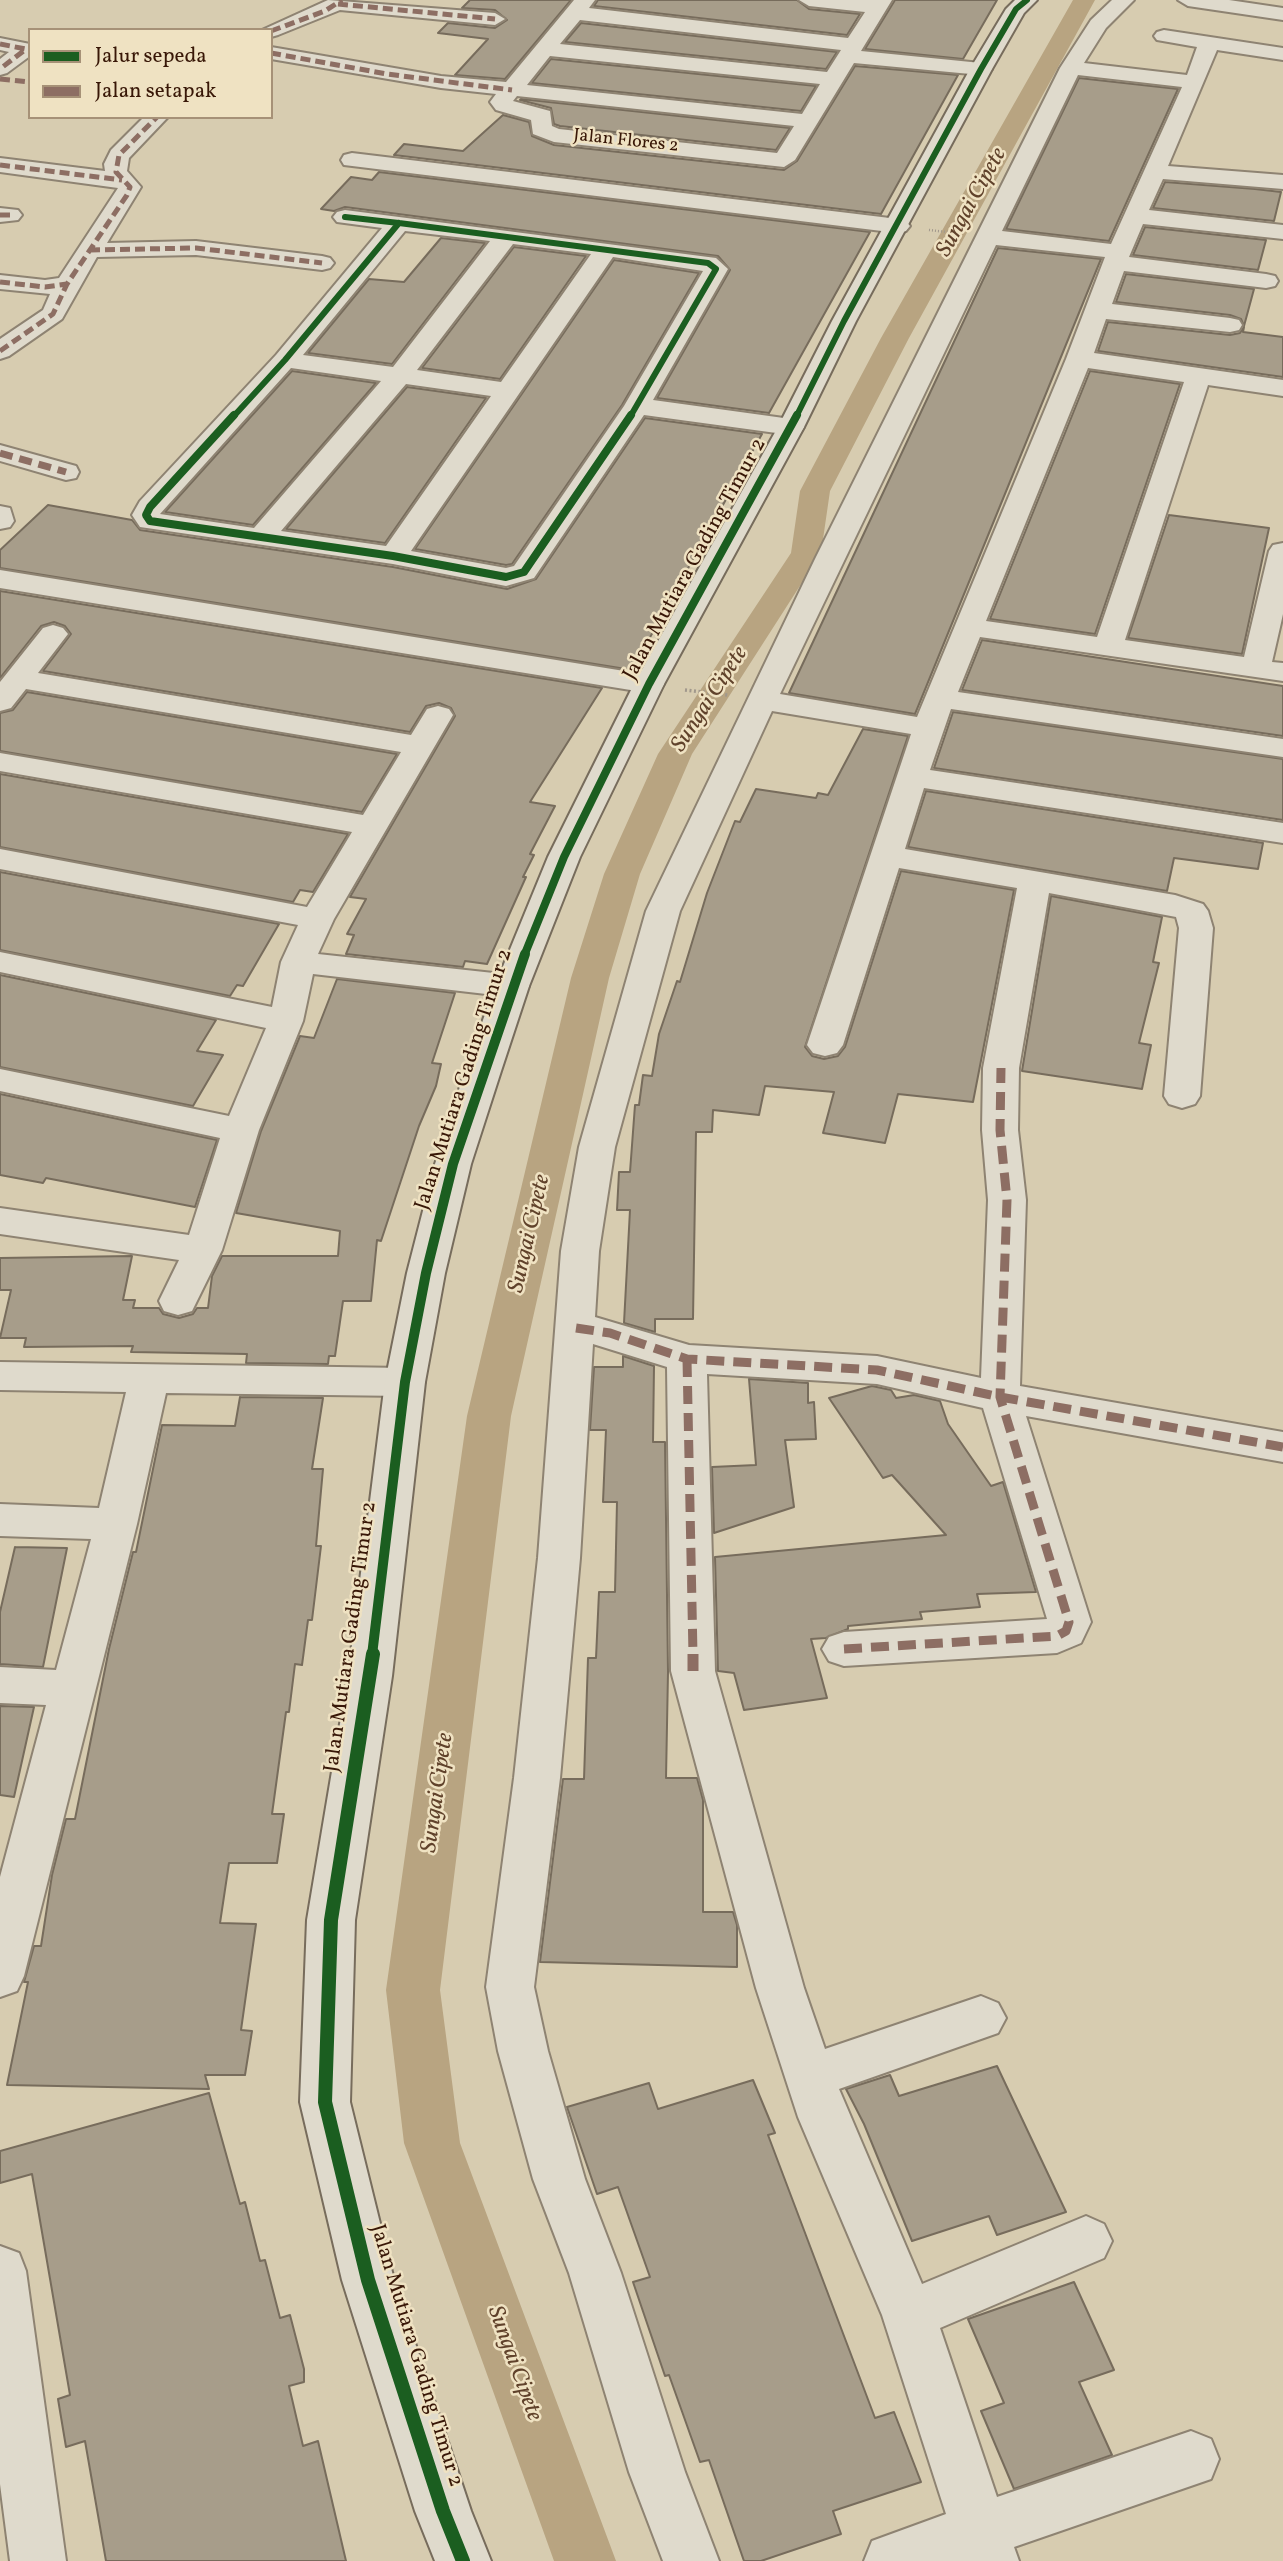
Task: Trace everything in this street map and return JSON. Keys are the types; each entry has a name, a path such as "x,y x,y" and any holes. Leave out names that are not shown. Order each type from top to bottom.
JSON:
{"street":[{"path":"273,53 387,74 512,90 809,121 831,79 880,4 809,0"},
{"name":"Jalan Mutiara Gading Timur 2","path":"463,2561 443,2511 368,2280 325,2102 331,1920 370,1676 405,1381 426,1273 453,1164 512,986 564,857 664,687 844,321 911,228 981,69 1016,9 1027,0"},
{"path":"691,2561 657,2472 595,2273 559,2179 523,2050 510,1987 537,1778 559,1558 580,1251 597,1147 663,911 747,698 835,547 974,235 1098,24 1124,0"},
{"path":"1188,0 1283,14"},
{"path":"273,31 340,2 495,19"},
{"path":"512,90 580,7 981,69"},
{"path":"1164,36 1207,51 1283,55"},
{"path":"0,44 26,49 0,69"},
{"path":"546,48 831,79"},
{"path":"825,1045 928,729 1079,359 1117,257 1207,51"},
{"path":"1071,68 1194,82"},
{"path":"0,79 28,82"},
{"name":"Jalan Flores 2","path":"512,90 501,102 542,116 541,129 554,135 784,160 809,121"},
{"path":"0,351 53,314 67,284 127,195 130,187 122,180 114,164 119,155 156,119"},
{"path":"352,160 911,228"},
{"path":"0,165 122,180"},
{"path":"1155,172 1283,182"},
{"path":"345,216 708,263 716,269 637,406 524,572 506,577 393,556 150,521 146,515 150,506 285,360 399,223"},
{"path":"1137,216 1283,232"},
{"path":"974,235 1266,281"},
{"path":"262,536 400,376 506,237"},
{"path":"90,250 196,248 322,262"},
{"path":"393,556 607,250"},
{"path":"0,282 45,287 67,284"},
{"path":"1096,310 1230,326"},
{"path":"1079,359 1283,388"},
{"path":"285,360 510,391"},
{"path":"1108,647 1199,374"},
{"path":"637,406 791,427"},
{"path":"0,453 66,472"},
{"path":"0,514 0,521"},
{"path":"969,627 1270,670 1283,551"},
{"path":"0,579 664,687"},
{"path":"9,690 53,634"},
{"path":"9,690 419,746"},
{"path":"747,698 928,729"},
{"path":"942,699 1283,748"},
{"path":"178,1301 203,1250 241,1130 286,1021 298,962 317,919 438,715"},
{"path":"0,762 372,827"},
{"path":"914,777 1283,833"},
{"path":"886,856 1175,905 1191,911 1196,928 1182,1096"},
{"path":"0,859 317,919"},
{"path":"844,1649 1057,1636 1066,1631 1069,1622 1000,1397 1007,1200 1000,1130 1001,1068 1035,880"},
{"path":"0,962 286,1021"},
{"path":"298,962 512,986"},
{"path":"0,1080 241,1130"},
{"path":"0,1221 203,1250"},
{"path":"576,1328 610,1333 687,1359 877,1370 1000,1397 1283,1447"},
{"path":"687,1359 693,1671 780,1988 823,2117 909,2315 985,2546"},
{"path":"0,1376 149,1380 405,1381"},
{"path":"0,1976 14,1858 73,1688 116,1524 149,1380"},
{"path":"0,1520 116,1524"},
{"path":"0,1685 73,1688"},
{"path":"810,2077 981,2018"},
{"path":"909,2315 1086,2241"},
{"path":"0,2271 38,2561"},
{"path":"892,2561 985,2546 1191,2459"}],"path":[{"path":"911,228 974,235"},
{"path":"664,687 747,698"}],"building":[{"path":"470,0 571,0 505,79 455,75 488,39 438,33 448,23 495,28 507,20 495,10 462,8"},
{"path":"598,0 797,0 809,9 860,14 847,35 594,6"},
{"path":"895,0 997,0 963,59 865,49"},
{"path":"581,23 837,52 826,69 565,42"},
{"path":"551,59 816,86 801,111 532,83"},
{"path":"855,66 958,75 881,214 394,155 404,144 463,151 503,115 529,122 532,136 554,145 784,170 797,161"},
{"path":"1079,78 1178,89 1109,241 1006,229"},
{"path":"520,100 790,128 776,150 560,126 554,124 551,108"},
{"path":"379,172 870,232 769,413 657,398 730,270 718,256 345,207 334,211 321,209 351,177 372,180"},
{"path":"1165,182 1281,192 1274,221 1153,208"},
{"path":"1145,227 1266,240 1258,270 1133,255"},
{"path":"441,238 485,243 392,364 308,353 369,279 404,282"},
{"path":"514,247 586,256 500,379 422,368"},
{"path":"998,248 1101,259 915,714 789,693"},
{"path":"614,260 699,273 622,405 512,564 415,549"},
{"path":"1126,274 1254,289 1244,326 1241,319 1230,315 1116,302"},
{"path":"1108,322 1230,335 1240,333 1244,327 1243,332 1283,337 1283,377 1098,351"},
{"path":"292,371 376,383 253,525 165,512"},
{"path":"1090,371 1180,384 1095,634 990,619"},
{"path":"407,387 486,398 385,543 286,529"},
{"path":"645,418 762,434 632,670 0,568 0,550 48,505 132,520 140,530 393,567 507,589 536,579"},
{"path":"1169,515 1269,528 1242,654 1128,638"},
{"path":"0,591 602,688 530,802 555,806 530,854 534,855 523,877 526,877 487,964 465,961 463,967 346,954 354,935 347,934 366,899 350,897 455,716 451,708 439,703 426,706 410,732 43,671 71,634 65,626 54,622 41,626 0,678"},
{"path":"982,640 1283,686 1283,736 962,690"},
{"path":"27,692 397,754 362,812 0,751 0,713 13,710"},
{"path":"953,712 1283,759 1283,820 934,768"},
{"path":"863,729 908,736 805,1047 812,1056 824,1059 838,1056 845,1047 901,871 1014,890 973,1102 898,1094 885,1143 823,1133 834,1092 765,1086 759,1115 713,1110 712,1132 696,1132 693,1319 655,1319 655,1332 624,1323 630,1210 617,1210 619,1172 630,1172 635,1105 639,1105 643,1075 652,1076 659,1034 677,981 680,982 707,893 735,821 740,822 756,789 816,798 818,793 828,795"},
{"path":"0,774 348,834 313,892 300,890 293,902 0,847"},
{"path":"926,791 1263,843 1258,869 1174,858 1167,891 908,847"},
{"path":"0,872 279,924 243,986 237,985 230,996 0,950"},
{"path":"1051,896 1162,917 1153,962 1159,963 1139,1043 1151,1045 1142,1089 1022,1071"},
{"path":"0,975 216,1020 197,1051 223,1055 193,1106 0,1067"},
{"path":"337,979 455,993 432,1063 441,1064 436,1086 419,1126 381,1241 377,1240 371,1301 343,1301 335,1356 329,1356 328,1364 246,1363 247,1354 131,1352 133,1346 24,1347 26,1338 0,1338 11,1290 0,1290 0,1258 132,1256 123,1300 135,1300 133,1308 159,1308 163,1314 179,1318 193,1314 197,1308 208,1308 212,1276 222,1256 338,1256 340,1231 236,1213 261,1131 300,1036 314,1038"},
{"path":"0,1094 217,1140 195,1207 46,1178 43,1183 0,1175"},
{"path":"623,1356 654,1366 653,1442 665,1442 668,1672 666,1778 697,1778 703,1800 703,1912 733,1912 737,1925 737,1967 540,1962 563,1779 584,1779 588,1658 596,1658 599,1592 615,1592 617,1502 603,1502 606,1430 590,1430 594,1367 623,1367"},
{"path":"749,1379 808,1383 808,1403 814,1402 816,1439 785,1440 794,1507 714,1533 712,1467 756,1465"},
{"path":"872,1386 891,1390 896,1398 914,1395 940,1401 948,1424 991,1486 1003,1482 1036,1592 977,1594 980,1607 920,1612 922,1619 848,1626 848,1629 826,1638 811,1639 827,1698 744,1710 734,1673 718,1671 715,1557 946,1535 892,1475 883,1478 829,1398"},
{"path":"240,1397 323,1398 312,1469 323,1469 316,1546 321,1546 312,1620 308,1620 302,1665 295,1664 289,1712 286,1712 272,1814 284,1814 277,1863 229,1863 220,1923 256,1924 241,2030 252,2031 245,2075 205,2075 209,2089 7,2085 28,1982 24,1982 34,1946 41,1946 52,1875 66,1819 75,1819 109,1649 133,1552 136,1552 162,1425 235,1426"},
{"path":"15,1547 67,1548 43,1667 0,1664 0,1612"},
{"path":"0,1706 34,1707 14,1797 0,1795"},
{"path":"997,2066 1066,2212 997,2235 989,2216 912,2241 864,2124 846,2089 890,2075 899,2096"},
{"path":"753,2080 775,2133 768,2135 875,2418 894,2412 921,2482 833,2511 841,2534 761,2561 744,2561 709,2460 700,2462 669,2375 665,2376 633,2282 650,2277 618,2187 597,2194 567,2107 649,2083 658,2109"},
{"path":"209,2093 240,2204 245,2202 260,2261 265,2260 280,2318 290,2315 304,2369 304,2382 289,2386 303,2446 318,2441 346,2561 106,2561 85,2441 66,2447 58,2399 70,2395 32,2174 0,2183 0,2151"},
{"path":"1074,2282 1114,2370 1079,2382 1112,2455 1014,2489 981,2411 1004,2403 968,2319"}],"waterway":[{"name":"Sungai Cipete","path":"585,2561 432,2143 413,1990 489,1416 590,978 622,874 675,754 806,553 815,491 895,338 1084,0"}],"marked path":[{"path":"273,30 325,11 342,0"},
{"path":"338,4 495,19"},
{"path":"0,44 26,49 0,69"},
{"path":"273,53 387,74 512,90"},
{"path":"0,79 28,82"},
{"path":"0,282 45,287 67,284 127,195 130,187 116,172 115,164 119,155 155,119"},
{"path":"0,165 122,180"},
{"path":"0,215 10,215"},
{"path":"90,250 196,248 322,263"},
{"path":"0,351 53,314 67,284"},
{"path":"0,453 66,472"},
{"path":"844,1649 1057,1636 1066,1631 1069,1622 1000,1397 1007,1200 1000,1130 1001,1068"},
{"path":"576,1328 610,1333 687,1359 877,1370 1000,1397 1283,1447"},
{"path":"687,1359 693,1671"}],"cycle path":[{"path":"463,2561 443,2511 368,2280 325,2102 331,1920 370,1676 405,1382 426,1273 453,1164 483,1071 512,986 564,857 649,684 791,427 844,321 981,69 1016,9 1027,0"},
{"path":"345,217 399,223 607,249 708,263 716,269 637,406 524,572 517,575 506,577 393,556 150,521 146,515 150,507 285,360 399,223"}]}
